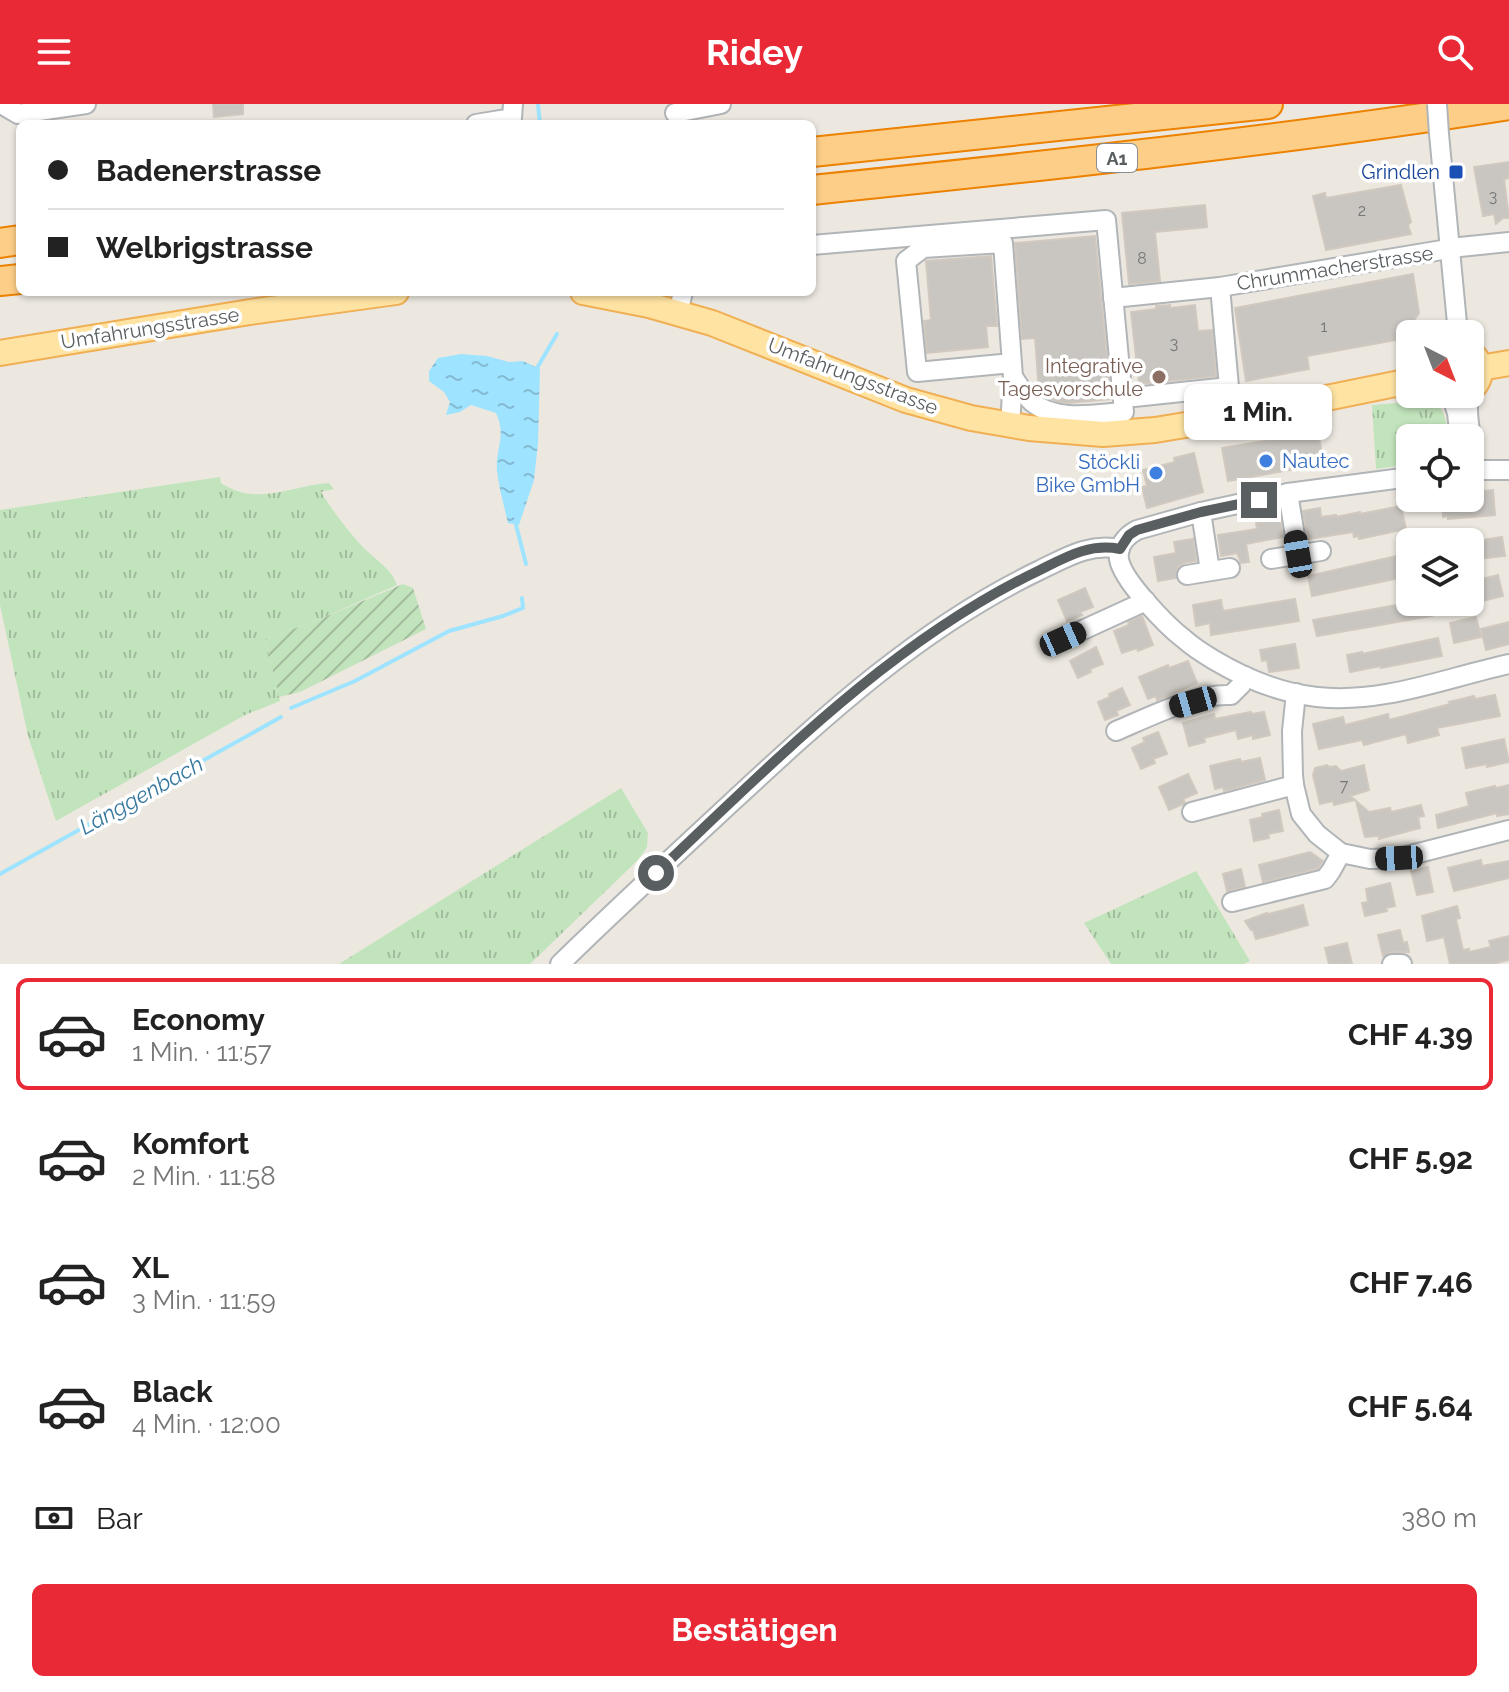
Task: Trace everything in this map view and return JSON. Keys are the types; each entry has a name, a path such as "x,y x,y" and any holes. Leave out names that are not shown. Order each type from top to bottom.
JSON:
{"highway":[{"name":"A1","path":"816,152 1268,104"},
{"name":"A1","path":"816,190 1157,153 1509,105"}],"main road":[{"name":"Umfahrungsstrasse","path":"0,353 367,296"},
{"name":"Umfahrungsstrasse","path":"606,296 635,301 681,302 754,339 906,400 1010,426 1087,433 1146,431 1240,416 1396,384"},
{"path":"1484,376 1509,363"}],"street":[{"path":"1,104 18,114 86,104"},
{"path":"500,120 512,118 513,104"},
{"path":"675,114 721,104"},
{"path":"1437,104 1457,320"},
{"path":"816,245 1106,220 1124,412 1078,416 1045,411 1030,400 1012,370"},
{"name":"Chrummacherstrasse","path":"1113,298 1220,287 1509,242"},
{"path":"1010,426 1012,370 1003,243 923,248 906,261 917,372 1012,370"},
{"path":"1134,397 1229,387 1220,287"},
{"path":"1484,470 1509,470"},
{"path":"1396,479 1288,493 1137,530 1129,535 1120,549 1119,559 1123,570 1146,601 1184,640 1213,659 1269,686 1330,698 1372,697 1509,664"},
{"path":"1288,493 1298,554"},
{"path":"1201,512 1210,571"},
{"path":"560,964 791,747 881,670 948,623 1021,579 1099,546 1120,549"},
{"path":"1271,559 1321,551"},
{"path":"1187,575 1230,568"},
{"path":"1063,639 1146,601"},
{"path":"1116,731 1167,709 1218,694 1231,695 1245,676"},
{"path":"1296,693 1292,731 1294,785 1301,814 1317,834 1341,853 1370,859 1399,858 1509,830"},
{"path":"1192,812 1294,785"},
{"path":"1232,902 1325,879 1341,853"},
{"path":"1392,964 1402,964"}],"green space":[{"path":"1396,403 1396,408 1440,408 1446,424 1396,424 1396,466 1376,469 1372,405"},
{"path":"220,477 221,483 247,494 274,493 329,483 334,489 321,492 325,499 359,543 391,573 397,585 313,622 265,639 280,701 245,715 56,821 28,736 0,605 0,510"},
{"path":"403,584 413,588 426,629 300,692 279,697 265,639"},
{"path":"621,788 648,833 647,847 638,860 530,964 339,964"},
{"path":"1196,871 1250,961 1244,964 1111,964 1084,923"}],"water":[{"path":"461,354 509,362 523,361 540,369 534,480 519,525 508,523 500,490 497,463 501,429 496,413 471,405 460,412 446,415 450,402 444,392 429,381 429,371 438,358"}],"building":[{"path":"213,104 243,104 243,114 214,117"},
{"path":"1509,162 1509,178 1504,179 1509,218 1503,218 1496,224 1494,214 1483,216 1474,167"},
{"path":"1401,185 1411,234 1326,250 1313,196 1325,193 1326,198"},
{"path":"1205,205 1207,227 1155,232 1160,281 1129,284 1122,213"},
{"path":"1095,236 1111,399 1068,403 1056,401 1039,392 1035,338 1022,339 1015,243"},
{"path":"991,256 997,326 986,326 988,347 927,353 924,321 931,320 926,261"},
{"path":"1413,274 1419,313 1414,320 1396,320 1396,340 1307,356 1309,369 1246,381 1235,308"},
{"path":"1170,305 1170,308 1195,305 1198,331 1212,330 1216,376 1139,384 1131,312"},
{"path":"1318,432 1324,464 1228,481 1222,448"},
{"path":"1194,453 1203,492 1147,508 1142,487 1147,486 1143,470 1175,462 1174,458"},
{"path":"1493,490 1495,515 1443,517 1443,512 1484,512 1484,491"},
{"path":"1396,507 1396,512 1402,512 1406,528 1359,539 1359,536 1354,537 1353,532 1308,539 1303,511 1320,508 1321,517"},
{"path":"1280,519 1283,537 1246,544 1249,562 1241,563 1237,553 1221,556 1218,535 1257,529 1256,523"},
{"path":"1502,537 1505,556 1484,558 1484,540"},
{"path":"1193,539 1196,561 1177,568 1176,578 1158,581 1154,557 1176,553 1174,542"},
{"path":"1396,556 1396,579 1312,596 1308,576"},
{"path":"1498,575 1503,596 1484,601 1484,578"},
{"path":"1085,588 1093,607 1067,621 1058,600"},
{"path":"1295,599 1299,621 1211,635 1210,623 1196,626 1193,605 1221,600 1223,611"},
{"path":"1396,605 1396,616 1432,616 1317,636 1313,620"},
{"path":"1142,616 1153,645 1122,653 1114,631"},
{"path":"1476,617 1481,637 1454,643 1450,623"},
{"path":"1509,622 1509,644 1486,650 1481,629"},
{"path":"1438,638 1442,656 1350,672 1347,655"},
{"path":"1295,644 1299,668 1269,672 1267,660 1262,661 1260,650"},
{"path":"1096,647 1103,664 1078,678 1070,661"},
{"path":"1188,661 1197,683 1157,700 1156,696 1148,699 1139,677 1168,665 1169,668"},
{"path":"1122,688 1130,705 1116,711 1118,715 1105,720 1098,702"},
{"path":"1495,695 1500,716 1437,728 1439,735 1408,743 1406,734 1364,745 1362,740 1319,749 1313,724 1343,717 1345,725 1388,714 1389,720 1474,696 1475,699"},
{"path":"1264,712 1270,735 1238,739 1236,730 1204,738 1205,742 1189,746 1183,723 1214,714 1215,719"},
{"path":"1158,732 1167,754 1153,759 1155,763 1141,769 1132,748 1145,742 1143,738"},
{"path":"1504,739 1509,762 1466,768 1462,748"},
{"path":"1260,758 1265,780 1224,791 1223,787 1215,789 1210,766"},
{"path":"1364,765 1369,790 1350,796 1355,800 1334,805 1333,801 1320,804 1313,775 1315,768 1336,766 1341,771"},
{"path":"1188,774 1197,793 1169,810 1159,787"},
{"path":"1509,785 1509,814 1497,816 1497,813 1438,828 1436,815 1469,806 1466,793"},
{"path":"1356,801 1369,812 1390,808 1391,812 1421,805 1424,816 1418,817 1420,828 1379,839 1379,836 1365,837"},
{"path":"1279,810 1283,831 1254,841 1250,820"},
{"path":"1310,852 1323,861 1318,868 1263,882 1259,865"},
{"path":"1481,860 1482,866 1509,861 1509,878 1454,891 1448,868"},
{"path":"1428,867 1433,892 1417,895 1411,871"},
{"path":"1241,869 1245,887 1227,891 1223,874"},
{"path":"1390,883 1395,906 1365,916 1362,903 1368,902 1366,889"},
{"path":"1303,905 1308,925 1272,935 1256,939 1245,921 1267,913"},
{"path":"1457,906 1460,918 1456,919 1463,950 1469,949 1469,952 1491,947 1489,941 1509,936 1509,960 1492,964 1450,964 1444,937 1427,941 1422,916"},
{"path":"1400,930 1409,952 1391,952 1383,956 1378,935"},
{"path":"1347,943 1352,964 1329,964 1325,948"}],"waterway":[{"name":"Länggenbach","path":"538,104 540,120"},
{"path":"537,368 557,334"},
{"path":"516,525 526,564"},
{"path":"291,708 355,681 449,631 523,608 522,598"},
{"name":"Länggenbach","path":"0,874 281,717"}],"place":[{"name":"Grindlen","path":"1456,172"},
{"name":"Integrative Tagesvorschule","path":"1159,377"},
{"name":"Nautec","path":"1266,461"},
{"name":"Stöckli Bike GmbH","path":"1156,473"}],"route":[{"path":"656,873 841,702 914,645 965,612 1021,579 1075,554 1099,546 1120,549 1123,541 1137,530 1259,500"}]}
